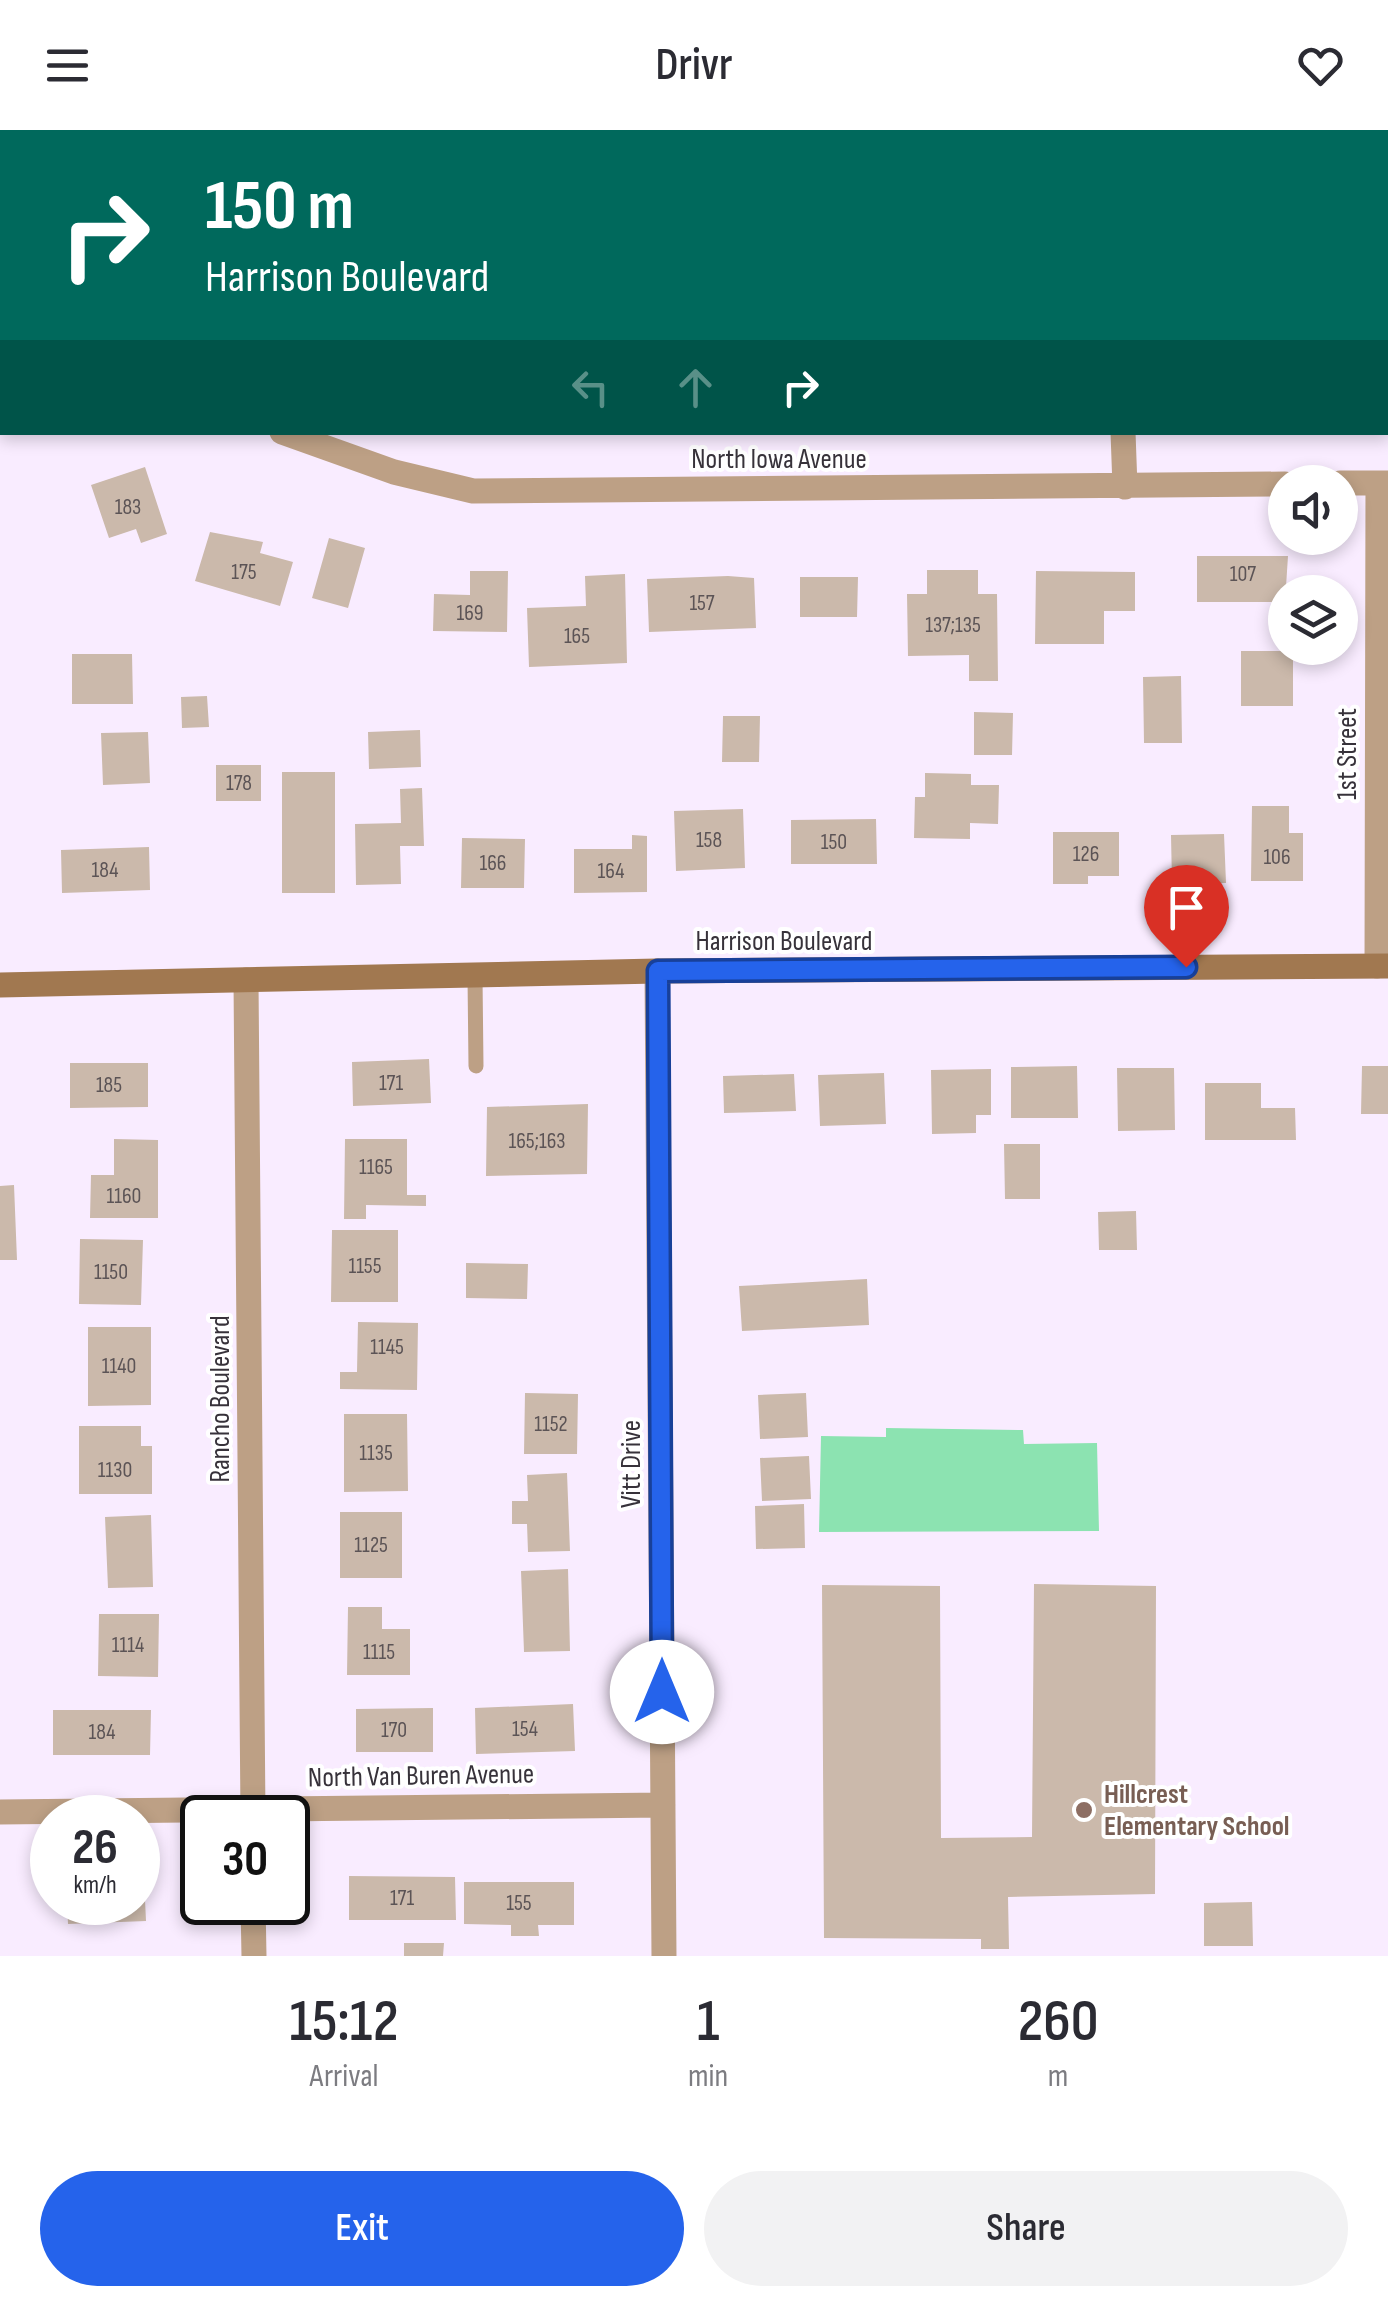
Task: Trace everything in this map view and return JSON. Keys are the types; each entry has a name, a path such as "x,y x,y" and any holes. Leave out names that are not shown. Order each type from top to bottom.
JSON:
{"street":[{"name":"North Iowa Avenue","path":"290,435 394,472 473,491 1268,484"},
{"path":"1123,435 1125,486"},
{"path":"1358,483 1383,482"},
{"name":"1st Street","path":"1382,966 1383,482"},
{"name":"Harrison Boulevard","path":"0,985 658,971 1382,966"},
{"name":"Vitt Drive","path":"658,971 664,1956"},
{"name":"Rancho Boulevard","path":"246,980 253,1795"},
{"name":"North Van Buren Avenue","path":"310,1812 663,1805"},
{"name":"North Van Buren Avenue","path":"0,1812 180,1813"},
{"path":"254,1925 254,1956"}],"lane":[{"path":"475,976 476,1066"}],"green space":[{"path":"886,1428 1023,1430 1024,1444 1097,1443 1099,1531 819,1532 821,1436 886,1437"}],"building":[{"path":"145,467 167,534 141,543 136,529 109,538 91,485"},
{"path":"210,532 263,542 260,553 293,562 280,606 195,581"},
{"path":"329,538 365,548 348,608 312,598"},
{"path":"1197,556 1288,556 1287,575 1268,575 1268,602 1197,602"},
{"path":"927,570 978,570 978,594 997,594 998,681 969,681 969,655 908,656 907,594 927,594"},
{"path":"470,571 508,571 507,632 433,631 434,594 470,595"},
{"path":"1036,571 1135,572 1135,611 1104,611 1104,644 1035,644"},
{"path":"625,574 627,663 529,667 527,608 586,606 585,576"},
{"path":"800,577 858,577 857,617 800,617"},
{"path":"754,578 756,628 649,632 647,579"},
{"path":"1241,651 1268,651 1268,665 1293,665 1293,706 1241,706"},
{"path":"72,654 132,654 133,704 72,704"},
{"path":"1181,676 1182,743 1144,743 1143,677"},
{"path":"207,696 209,727 182,728 181,697"},
{"path":"974,712 1013,713 1012,755 974,755"},
{"path":"723,716 760,716 759,762 722,762"},
{"path":"420,730 421,767 369,769 368,732"},
{"path":"148,732 150,783 103,785 101,733"},
{"path":"216,765 261,765 261,801 216,801"},
{"path":"282,772 335,772 335,893 282,893"},
{"path":"925,773 971,774 971,785 999,785 998,824 970,823 970,839 914,838 915,797 925,797"},
{"path":"422,788 424,846 400,846 401,884 356,885 355,824 401,823 400,789"},
{"path":"1252,806 1289,806 1289,833 1303,833 1303,881 1251,881"},
{"path":"743,809 745,868 676,871 674,811"},
{"path":"876,819 877,864 791,864 791,820"},
{"path":"1053,832 1119,832 1119,876 1088,876 1088,884 1053,884"},
{"path":"1224,834 1226,883 1172,884 1171,835"},
{"path":"632,835 647,836 647,892 574,893 574,849 632,849"},
{"path":"462,838 525,839 524,888 461,888"},
{"path":"149,847 150,890 62,893 61,850"},
{"path":"429,1059 431,1103 353,1106 352,1062"},
{"path":"70,1063 148,1063 148,1107 70,1108"},
{"path":"1077,1066 1078,1118 1011,1118 1011,1067"},
{"path":"1362,1066 1388,1066 1388,1114 1361,1114"},
{"path":"1117,1068 1174,1068 1175,1130 1118,1131"},
{"path":"991,1069 991,1115 976,1115 976,1133 932,1134 931,1070"},
{"path":"884,1073 886,1124 820,1126 818,1075"},
{"path":"794,1074 796,1111 724,1113 723,1076"},
{"path":"1205,1083 1261,1083 1261,1108 1295,1108 1296,1140 1205,1140"},
{"path":"588,1104 587,1174 486,1176 487,1107"},
{"path":"114,1139 158,1140 158,1218 90,1218 91,1175 114,1175"},
{"path":"345,1139 407,1139 407,1195 426,1195 426,1206 366,1205 366,1219 344,1219"},
{"path":"1004,1144 1040,1144 1040,1199 1005,1199"},
{"path":"14,1185 17,1260 0,1260 0,1186"},
{"path":"1136,1211 1137,1250 1099,1250 1098,1212"},
{"path":"332,1230 398,1230 398,1302 331,1302"},
{"path":"80,1239 143,1240 141,1305 79,1304"},
{"path":"466,1263 528,1264 527,1299 466,1298"},
{"path":"867,1279 869,1325 742,1331 739,1286"},
{"path":"358,1322 418,1323 417,1390 340,1389 340,1372 357,1372"},
{"path":"88,1327 151,1327 151,1405 88,1406"},
{"path":"525,1393 578,1394 577,1454 524,1454"},
{"path":"806,1393 808,1437 760,1439 758,1395"},
{"path":"344,1414 407,1414 408,1491 344,1492"},
{"path":"79,1426 141,1426 141,1446 152,1446 152,1494 79,1494"},
{"path":"809,1456 811,1499 762,1501 760,1458"},
{"path":"567,1473 570,1551 528,1552 527,1524 512,1524 512,1501 528,1501 527,1475"},
{"path":"804,1504 805,1548 756,1549 755,1506"},
{"path":"340,1512 402,1512 402,1578 340,1578"},
{"path":"151,1515 153,1587 108,1588 105,1517"},
{"path":"568,1569 570,1651 524,1652 521,1571"},
{"path":"1034,1584 1156,1586 1155,1894 1008,1897 1009,1949 981,1949 981,1939 824,1938 822,1585 940,1586 941,1838 1032,1837"},
{"path":"348,1607 382,1607 382,1629 410,1629 410,1675 347,1675"},
{"path":"99,1614 159,1614 158,1677 98,1676"},
{"path":"573,1704 575,1751 476,1754 475,1708"},
{"path":"433,1708 433,1752 356,1752 356,1709"},
{"path":"53,1710 151,1710 150,1755 53,1755"},
{"path":"349,1876 455,1877 456,1920 349,1920"},
{"path":"464,1882 574,1882 574,1925 538,1925 539,1936 511,1936 511,1925 464,1924"},
{"path":"1252,1902 1253,1946 1204,1946 1204,1903"},
{"path":"404,1943 444,1943 443,1956 404,1956"}],"place":[{"name":"Hillcrest Elementary School","path":"1084,1810"}],"route":[{"path":"662,1692 658,971 1186,967"}]}
